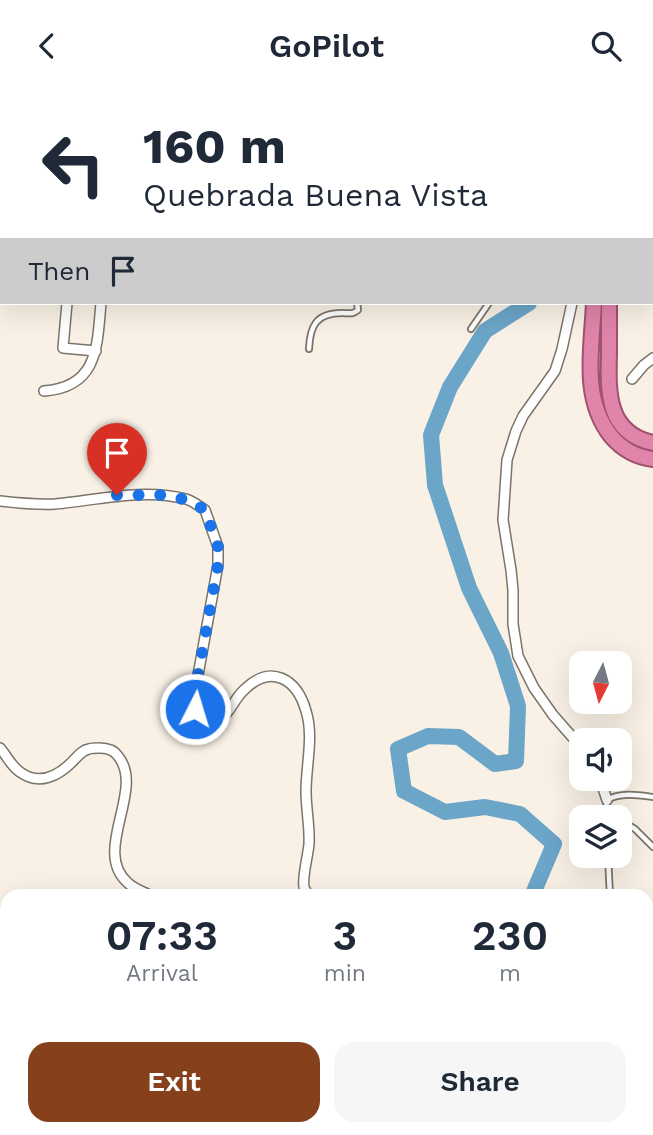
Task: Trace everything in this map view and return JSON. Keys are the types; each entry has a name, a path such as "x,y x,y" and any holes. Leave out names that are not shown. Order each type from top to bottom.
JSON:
{"highway":[{"path":"594,305 591,379 594,405 600,419 617,442 631,453 653,459"},
{"path":"609,305 610,402 618,421 634,435 653,443"}],"street":[{"path":"67,305 63,348 96,351"},
{"path":"44,391 60,389 80,378 90,367 96,351 101,305"},
{"path":"569,733 534,688 518,656 513,624 512,570 503,520 507,460 516,431 523,416 555,371 572,305"},
{"path":"632,379 653,358"},
{"path":"0,501 54,504 117,495 161,495 188,500 205,510 218,547 218,565 194,697 195,709 199,716 206,720 218,720 225,715 240,692 261,677 269,675 288,681 301,698 307,713 309,736 306,791 309,844 304,889"},
{"path":"0,748 22,774 37,780 52,777 82,751 90,748 105,748 119,757 125,771 126,786 115,839 115,864 128,883 139,889"},
{"path":"604,791 607,800"}],"lane":[{"path":"309,349 314,323 324,316 355,313 357,305"},
{"path":"471,328 488,305"},
{"path":"606,805 607,800 615,796 653,797"},
{"path":"632,827 653,847"},
{"path":"609,868 610,889"}],"waterway":[{"path":"526,305 485,331 450,387 431,435 435,485 469,588 501,653 518,706 516,761 495,764 459,737 428,736 398,749 404,791 445,812 485,807 520,814 554,844 535,889"}],"route":[{"path":"117,495 161,495 188,500 205,510 218,547 218,565 194,697 195,709"}]}
